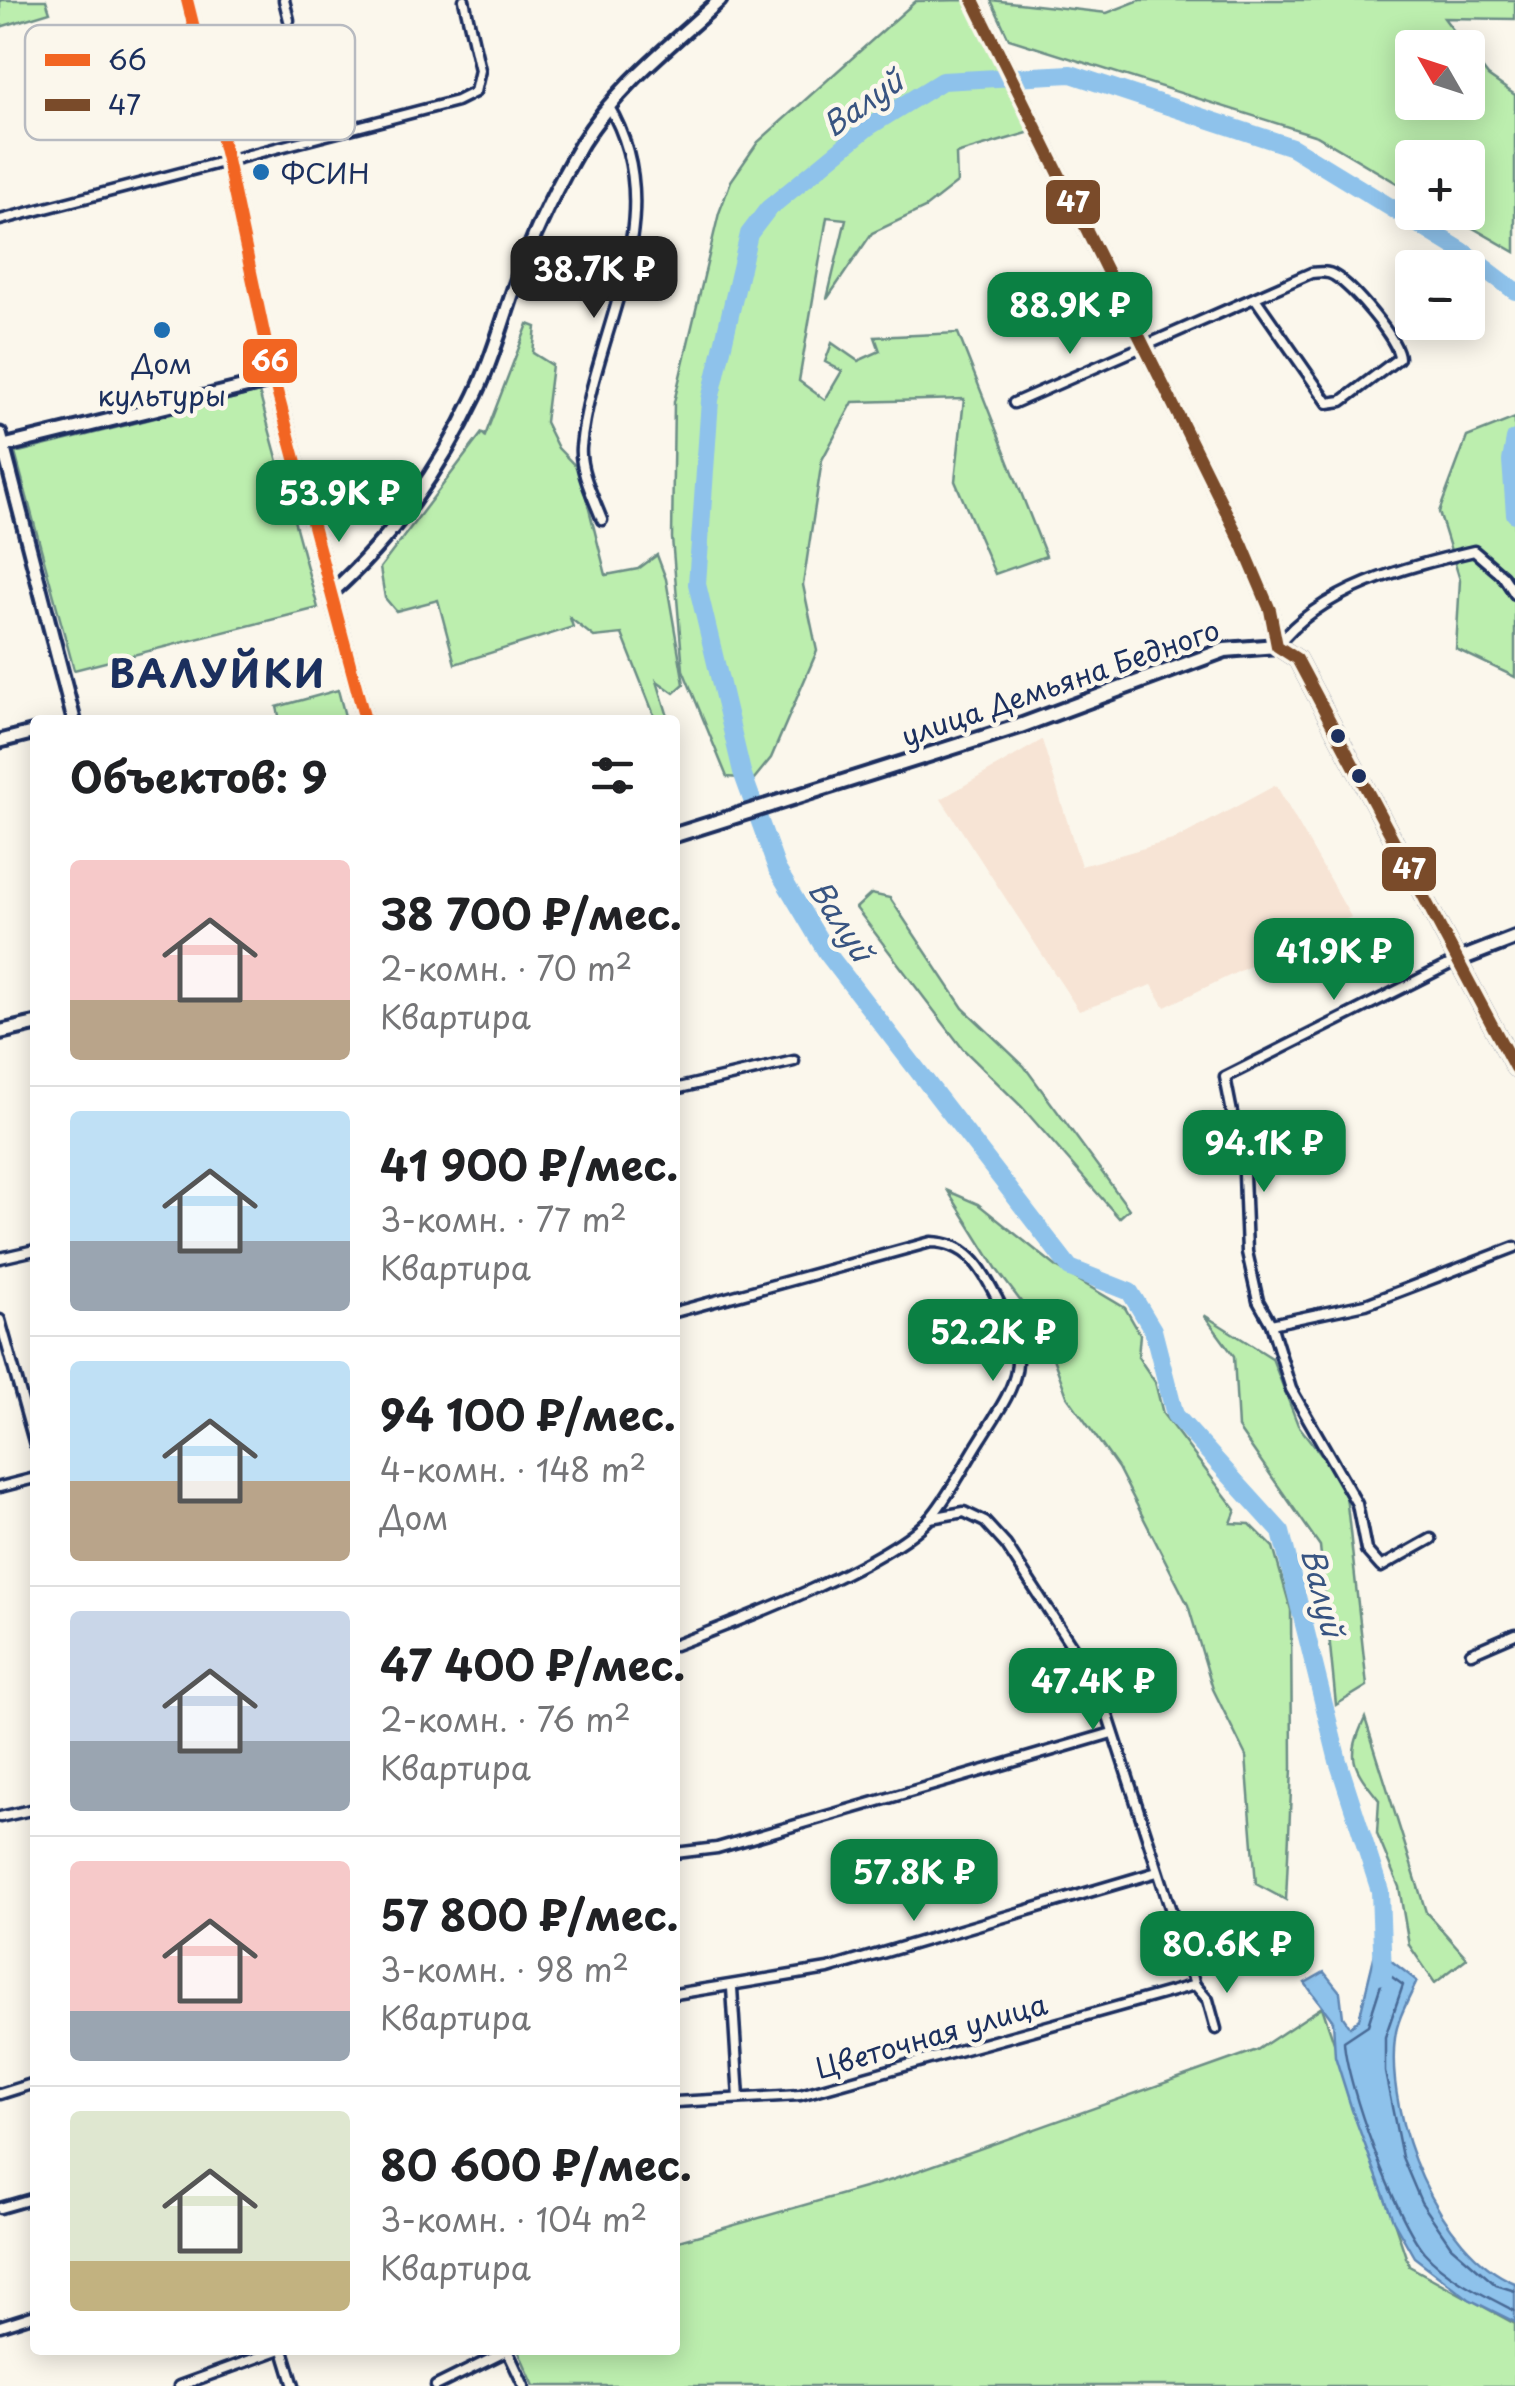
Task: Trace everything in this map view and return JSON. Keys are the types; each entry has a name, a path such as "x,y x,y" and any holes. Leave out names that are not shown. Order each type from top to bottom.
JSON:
{"main road":[{"path":"331,593 375,549 450,445 490,360 548,206 608,105 720,0"},
{"path":"973,1 1243,546 1270,610 1277,646 1297,659 1515,1068"},
{"path":"73,715 1,443 274,380 364,715"},
{"name":"улица Демьяна Бедного","path":"680,834 1020,726 1225,650 1277,646"},
{"path":"0,741 30,733"},
{"path":"1458,960 1515,938"},
{"path":"0,1032 30,1025"}],"street":[{"path":"187,0 193,25"},
{"path":"284,0 289,20"},
{"path":"355,127 457,101 475,92 480,70 464,0"},
{"path":"602,520 580,450 633,243 632,172 619,123 608,105"},
{"path":"223,140 274,380"},
{"path":"0,220 306,140"},
{"path":"1014,403 1311,273 1333,274 1392,337 1399,358 1342,401 1328,403 1255,298"},
{"path":"1277,646 1294,624 1356,588 1474,551 1503,576 1515,594"},
{"path":"1431,1539 1382,1567 1373,1562 1366,1550 1357,1504 1291,1388 1271,1324 1258,1302 1246,1252 1244,1174 1225,1076 1458,960"},
{"path":"680,1088 794,1061"},
{"path":"680,1311 931,1242 952,1242 972,1255 1020,1350 1018,1377 930,1518 875,1556 762,1611 680,1643"},
{"path":"1271,1324 1366,1304 1515,1247"},
{"path":"0,1258 30,1251"},
{"path":"0,1320 30,1427"},
{"path":"0,1487 30,1479"},
{"path":"930,1518 964,1512 985,1522 1006,1545 1099,1688 1195,1986 1208,2000 1216,2029"},
{"path":"1470,1653 1515,1634"},
{"path":"680,1852 717,1848 1112,1733"},
{"path":"0,1816 30,1810"},
{"path":"680,1993 732,1988 828,1969 1157,1872"},
{"name":"Цветочная улица","path":"680,2102 800,2095 1195,1986"},
{"path":"732,1988 738,2098"},
{"path":"0,2094 30,2085"},
{"path":"0,2208 30,2199"},
{"path":"0,2326 30,2317"},
{"path":"180,2386 267,2355"},
{"path":"283,2355 294,2386"},
{"path":"436,2386 497,2355"},
{"path":"509,2355 524,2386"}],"shaded area":[{"path":"1042,740 1081,866 1176,839 1276,785 1351,917 1165,1007 1152,985 1079,1011 941,799"}],"green space":[{"path":"0,0 46,0 50,12 0,27"},
{"path":"965,0 1031,132 956,154 957,183 925,208 872,233 827,299 846,219 827,217 799,381 825,400 842,371 825,362 832,343 858,361 880,351 875,337 958,333 1046,556 995,574 955,481 964,399 853,402 822,460 803,585 817,651 771,758 754,779 727,777 683,670 672,538 674,402 719,213 731,181 758,142 916,1"},
{"path":"991,0 1107,13 1140,0 1515,0 1515,19 1444,18 1453,30 1395,30 1395,120 1485,120 1485,72 1515,95 1515,252 1477,230 1485,230 1485,140 1395,140 1395,182 1317,136 1009,39"},
{"path":"528,324 536,327 533,353 552,365 545,422 558,448 579,470 606,575 638,569 657,555 666,579 684,684 674,693 657,681 667,715 654,715 622,634 594,637 570,618 573,627 455,664 438,600 396,611 385,598 380,568 482,433 485,436"},
{"path":"259,392 318,608 74,670 15,453"},
{"path":"1515,418 1515,677 1456,649 1460,580 1439,512 1467,437"},
{"path":"338,690 345,715 279,715 277,707"},
{"path":"871,894 890,898 963,1008 1024,1066 1129,1209 1119,1218 1022,1107 963,1049 856,908"},
{"path":"948,1191 978,1204 1058,1268 1125,1308 1140,1334 1138,1357 1155,1382 1163,1414 1236,1510 1231,1523 1250,1524 1273,1547 1291,1610 1292,1768 1286,1900 1256,1884 1246,1756 1213,1689 1188,1605 1118,1468 1067,1396 1043,1331 998,1271"},
{"path":"1204,1315 1272,1358 1298,1425 1345,1486 1367,1686 1336,1705 1320,1546 1238,1428 1234,1356"},
{"path":"1365,1718 1426,1912 1467,1958 1435,1983 1409,1945 1399,1887 1377,1834 1379,1800 1355,1762 1355,1743"},
{"path":"1322,2007 1409,2266 1515,2324 1515,2386 534,2386 520,2355 680,2355 680,2241 892,2180 1257,2050"}],"water":[{"path":"1376,1949 1417,1981 1395,2038 1394,2070 1408,2142 1422,2178 1462,2243 1487,2267 1515,2283 1515,2322 1469,2299 1414,2257 1393,2220 1352,2110 1335,2056 1333,2021 1305,1983 1324,1972 1340,1992 1343,2017 1350,2027 1359,2019"}],"waterway":[{"name":"Валуй","path":"1383,1976 1380,1891 1338,1761 1281,1532 1175,1415 1153,1330 1130,1292 1070,1268 827,953 777,869 742,772 697,584 710,400 749,234 768,209 868,127 942,81 1071,74 1292,147 1462,251 1515,291"},
{"name":"Валуй","path":"1515,439 1511,461 1515,514"}],"transit line":[{"name":"66","path":"187,0 193,25"},
{"name":"47","path":"973,0 1243,546 1270,610 1277,646 1297,659 1515,1068"},
{"name":"66","path":"222,140 274,380 364,715"}],"place":[{"name":"ФСИН","path":"261,172"},
{"name":"Дом культуры","path":"162,330"}],"district":[{"name":"ВАЛУЙКИ","path":"218,672"}]}
